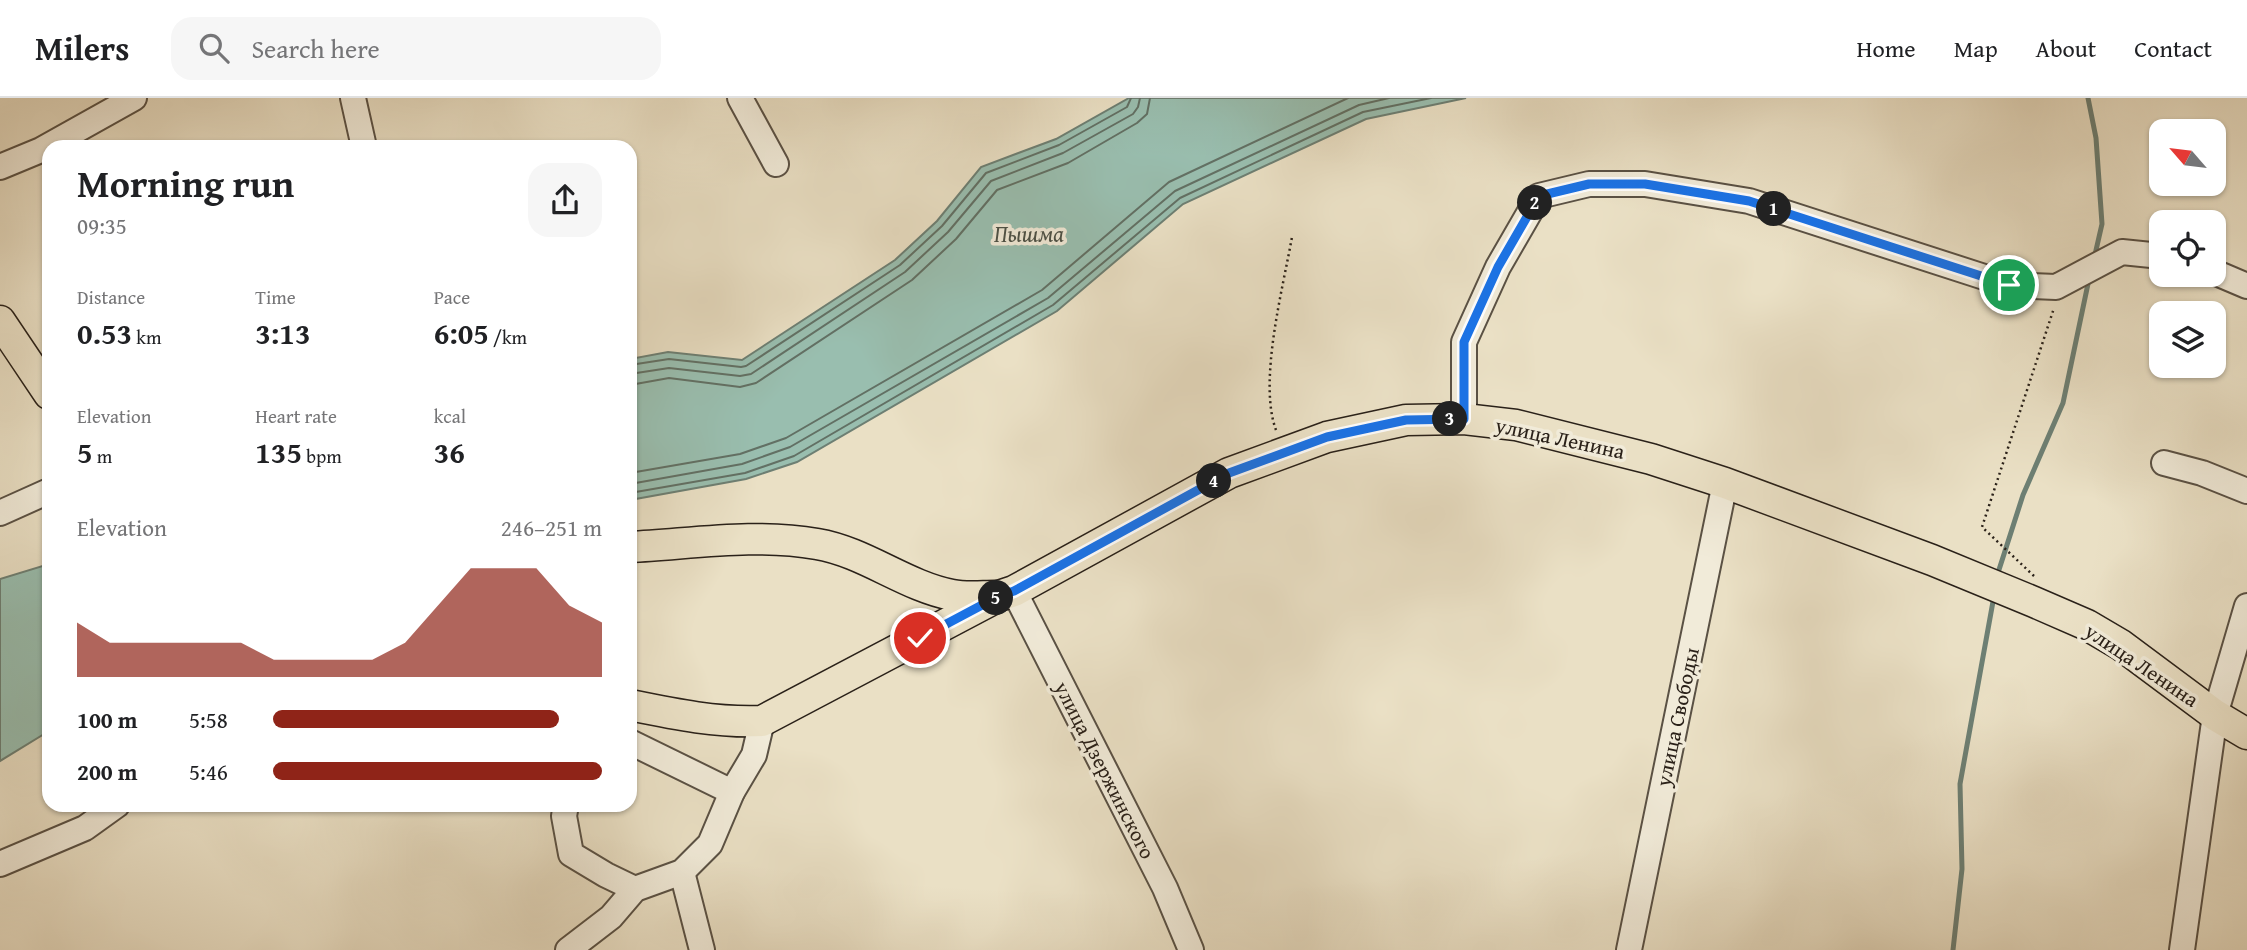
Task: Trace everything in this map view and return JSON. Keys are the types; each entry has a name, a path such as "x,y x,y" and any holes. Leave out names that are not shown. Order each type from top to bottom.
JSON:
{"main road":[{"path":"0,321 42,384"},
{"name":"улица Ленина","path":"762,722 1007,594 1229,473 1327,437 1406,420 1464,419 1516,425 1651,459 1725,483 1932,560 2087,625 2121,645 2215,715 2247,734"},
{"path":"637,547 760,539 818,544 865,559 909,580 953,596 1007,594"},
{"path":"637,707 675,715 734,722 762,722"}],"street":[{"path":"57,140 134,98"},
{"path":"352,98 362,140"},
{"path":"740,98 776,164"},
{"path":"0,167 42,148"},
{"path":"1464,419 1464,342 1498,267 1539,196 1589,184 1645,184 1749,201 2009,285 2065,283 2122,252 2149,255"},
{"path":"2226,277 2247,286"},
{"path":"2164,463 2202,473 2247,492"},
{"name":"улица Свободы","path":"1629,950 1725,483"},
{"path":"0,513 42,494"},
{"name":"улица Дзержинского","path":"1007,594 1165,888 1191,950"},
{"path":"2182,950 2215,715 2247,606"},
{"path":"568,950 611,917 635,889 682,872 710,844 732,792 754,755 762,722"},
{"path":"637,745 732,792"},
{"path":"0,864 85,828 107,812"},
{"path":"565,812 571,853 635,889"},
{"path":"682,872 702,950"}],"path":[{"path":"1285,452 1273,421 1269,396 1274,343 1292,237"},
{"path":"2019,562 1982,527 2065,283"}],"water":[{"name":"Пышма","path":"1129,98 1466,98 1366,119 1183,204 1057,311 797,462 746,479 637,499 637,358 668,352 742,360 895,260 937,221 981,167 1056,139"},
{"path":"42,566 42,735 0,761 0,579"}],"waterway":[{"path":"2088,98 2096,138 2102,224 2094,259"},
{"path":"1997,576 2023,495 2063,403 2089,279"},
{"path":"1953,950 1962,869 1960,784 1994,596"}],"route":[{"path":"920,638 999,596 1014,591 1229,473 1327,437 1406,420 1464,419 1464,342 1498,267 1539,196 1589,184 1645,184 1749,201 2009,285"}]}
